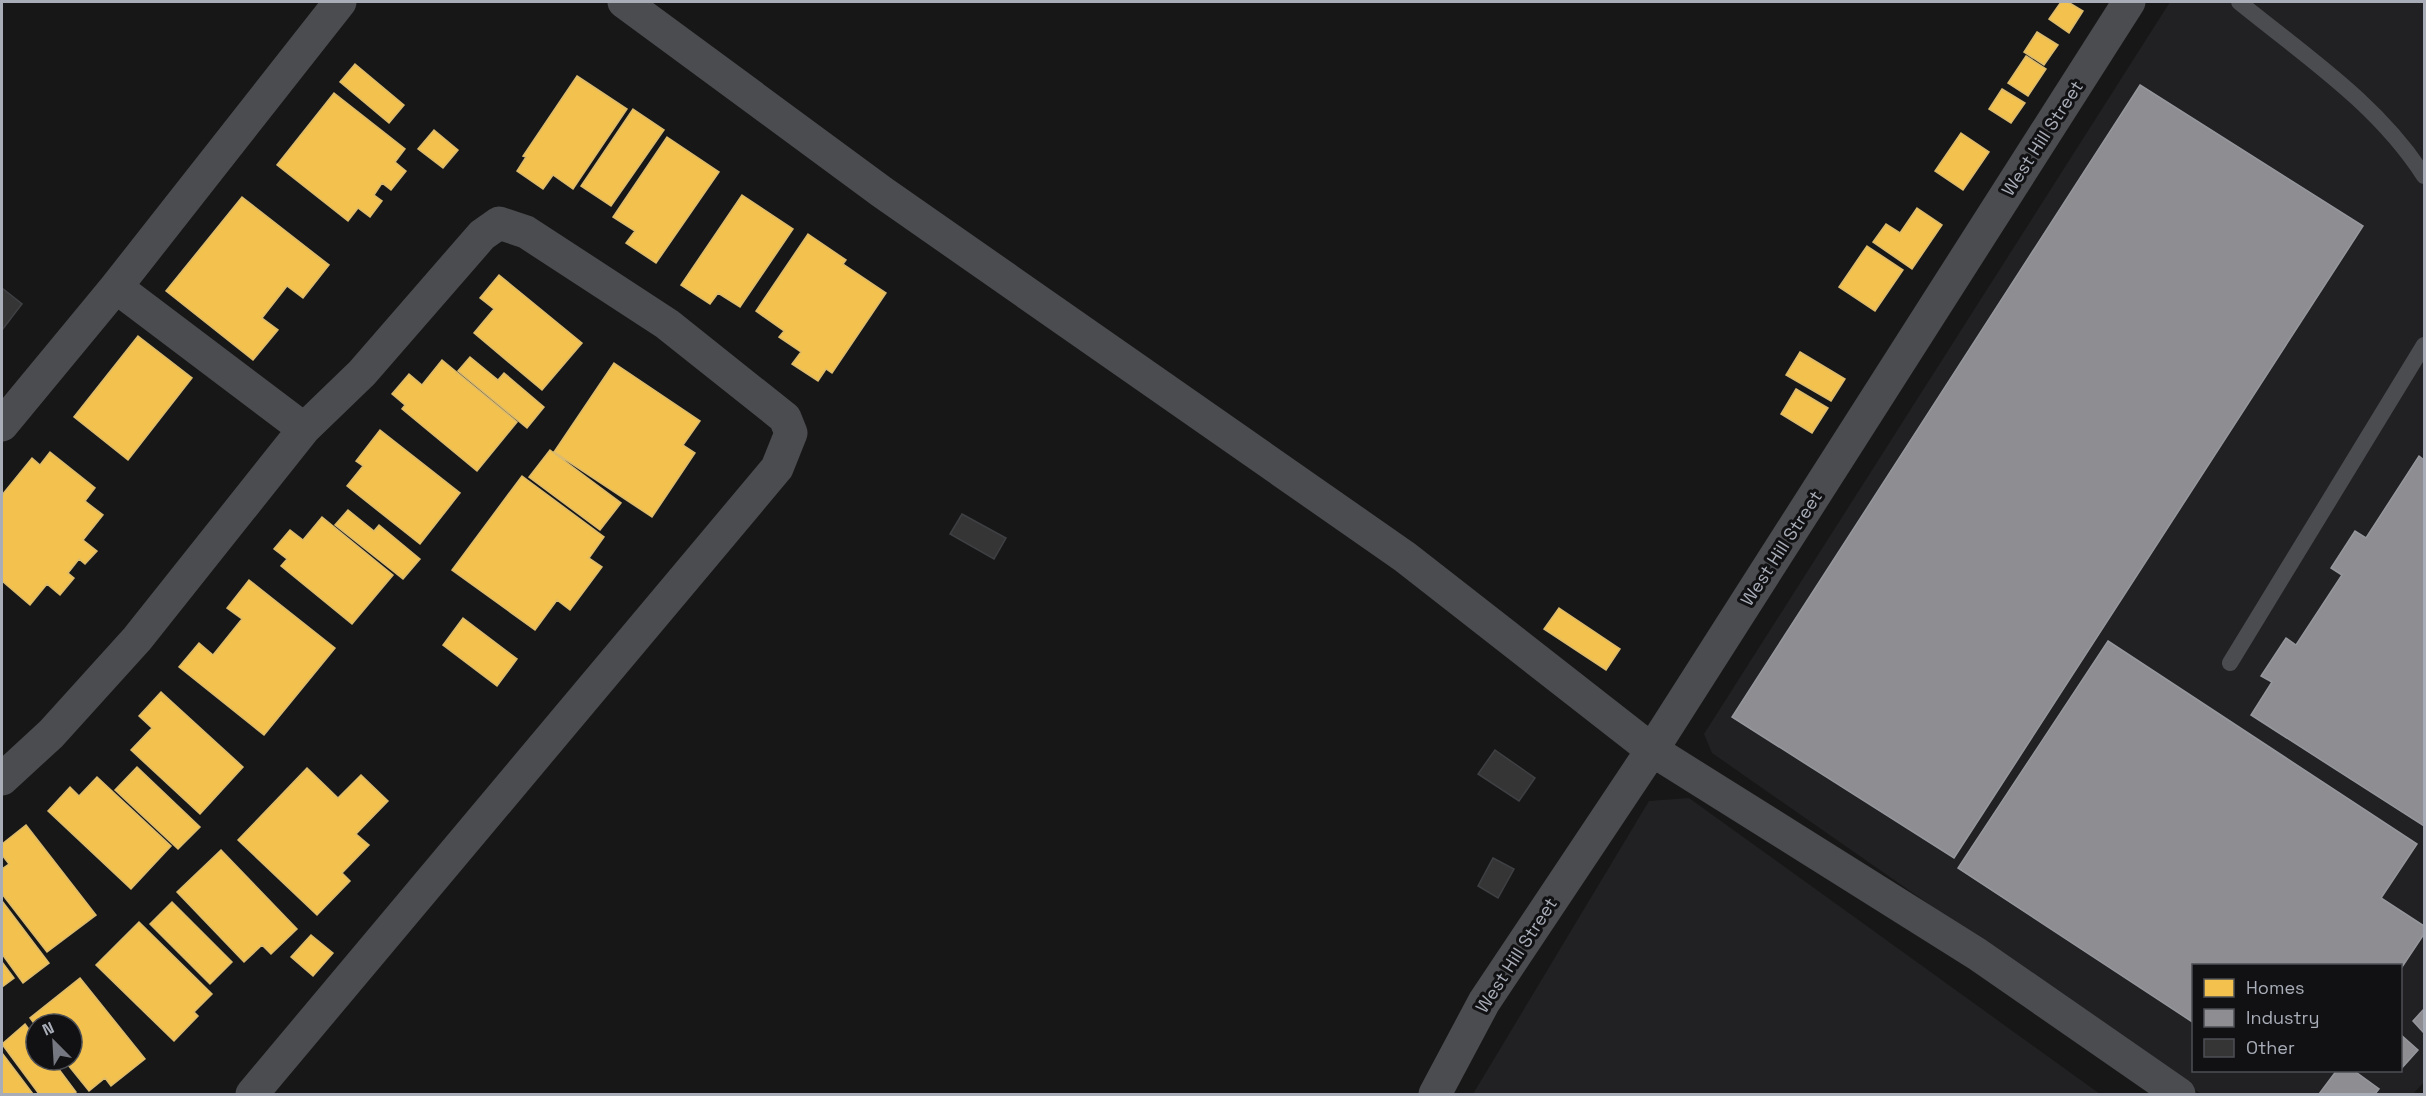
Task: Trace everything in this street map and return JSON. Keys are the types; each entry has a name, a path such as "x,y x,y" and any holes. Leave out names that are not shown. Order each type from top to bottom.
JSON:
{"street":[{"path":"2,425 116,287 340,2"},
{"path":"624,2 882,192 1405,557 1652,750 1977,954 2179,1095"},
{"name":"West Hill Street","path":"1435,1095 1484,1002 1652,750 2129,2"},
{"path":"2,779 51,734 137,639 304,429 362,374 482,235 499,223 526,232 667,324 785,418 791,433 777,468 252,1095"},
{"path":"116,287 304,429"}],"lane":[{"path":"2239,2 2370,108 2409,152 2424,176"},
{"path":"2230,663 2424,345"}],"shaded area":[{"path":"2170,2 2424,2 2424,1082 2413,1094 2201,1094 1712,753 1704,734"},
{"path":"1689,798 2100,1094 1473,1094 1649,801"}],"building: Homes":[{"path":"2061,2 2068,2 2083,11 2069,33 2049,19"},
{"path":"2037,32 2058,45 2044,65 2024,52"},
{"path":"2026,56 2046,69 2028,96 2008,83"},
{"path":"355,64 404,105 389,123 340,82"},
{"path":"577,76 627,109 573,189 553,175 543,189 517,171 526,157 523,156"},
{"path":"2002,89 2025,103 2011,123 1989,109"},
{"path":"334,93 405,149 395,162 406,171 391,190 382,183 374,195 382,201 370,217 358,208 348,221 277,165"},
{"path":"633,109 664,130 611,206 581,186"},
{"path":"434,130 458,150 443,168 418,149"},
{"path":"1961,133 1989,152 1963,190 1935,171"},
{"path":"667,137 719,172 656,263 626,243 635,231 613,217"},
{"path":"742,195 793,229 740,307 718,293 710,304 681,285"},
{"path":"242,197 329,265 303,298 287,286 262,318 278,330 253,360 166,291"},
{"path":"1917,208 1942,225 1912,269 1873,242 1886,224 1900,233"},
{"path":"808,234 846,260 843,264 886,293 832,373 826,369 818,381 792,364 801,352 779,337 784,331 756,311"},
{"path":"1867,246 1903,270 1875,311 1839,287"},
{"path":"499,275 582,343 542,390 474,333 494,309 480,298"},
{"path":"138,336 192,378 128,460 74,417"},
{"path":"1800,352 1845,379 1831,401 1786,375"},
{"path":"470,357 498,380 504,373 544,407 527,428 458,371"},
{"path":"442,360 517,422 477,471 402,409 405,405 392,394 409,374 422,385"},
{"path":"614,363 700,421 683,445 695,453 652,517 554,452"},
{"path":"1796,389 1828,408 1812,433 1781,414"},
{"path":"380,430 460,493 420,544 347,486 363,466 356,461"},
{"path":"550,450 621,503 600,530 529,477"},
{"path":"50,452 95,488 85,501 103,515 83,540 97,551 85,564 79,559 68,573 74,578 60,595 47,584 30,605 2,581 2,495 32,458 40,465"},
{"path":"522,476 604,537 589,558 602,567 570,610 557,600 535,630 452,570"},
{"path":"348,510 374,531 379,525 420,559 403,579 335,525"},
{"path":"322,517 393,575 352,624 281,566 287,559 274,549 290,530 303,540"},
{"path":"249,580 335,648 264,735 179,667 199,643 213,655 242,619 227,608"},
{"path":"1559,608 1620,649 1606,670 1544,629"},
{"path":"463,618 517,659 497,686 443,645"},
{"path":"161,692 243,767 200,814 131,750 152,728 139,716"},
{"path":"137,767 200,827 178,849 115,790"},
{"path":"307,768 338,798 361,775 388,801 356,834 369,845 342,873 350,881 317,915 238,840"},
{"path":"97,777 171,846 131,889 48,811 70,787 79,796"},
{"path":"26,825 96,915 47,952 2,894 2,869 9,864 2,855 2,844"},
{"path":"221,850 297,929 271,954 262,945 244,962 177,892"},
{"path":"2,901 49,963 23,983 2,954"},
{"path":"172,902 232,962 210,984 150,924"},
{"path":"139,922 212,994 194,1012 198,1016 174,1041 96,965"},
{"path":"311,935 333,953 313,976 291,957"},
{"path":"2,962 14,978 2,987"},
{"path":"80,978 145,1059 111,1086 105,1078 89,1091 74,1072 84,1072 84,1012 38,1012"},
{"path":"24,1025 24,1072 61,1072 76,1092 73,1094 39,1094 2,1044"},
{"path":"2,1053 33,1094 2,1094"}],"building: Industry":[{"path":"2140,85 2363,226 1954,858 1732,717"},
{"path":"2419,456 2424,460 2424,826 2251,715 2272,682 2261,676 2286,638 2296,645 2342,575 2331,568 2355,531 2366,538"},
{"path":"2108,641 2417,844 2381,898 2424,926 2424,934 2402,967 2402,964 2192,964 2192,1022 1958,868"},
{"path":"2424,1009 2424,1033 2413,1021"},
{"path":"2402,1036 2418,1050 2402,1068"},
{"path":"2336,1072 2356,1072 2379,1089 2375,1094 2319,1094"}],"building: Other":[{"path":"2,288 22,304 2,330"},
{"path":"962,514 1006,538 994,559 950,534"},
{"path":"1495,750 1535,778 1519,801 1478,774"},
{"path":"1493,858 1514,869 1498,898 1478,886"}]}
